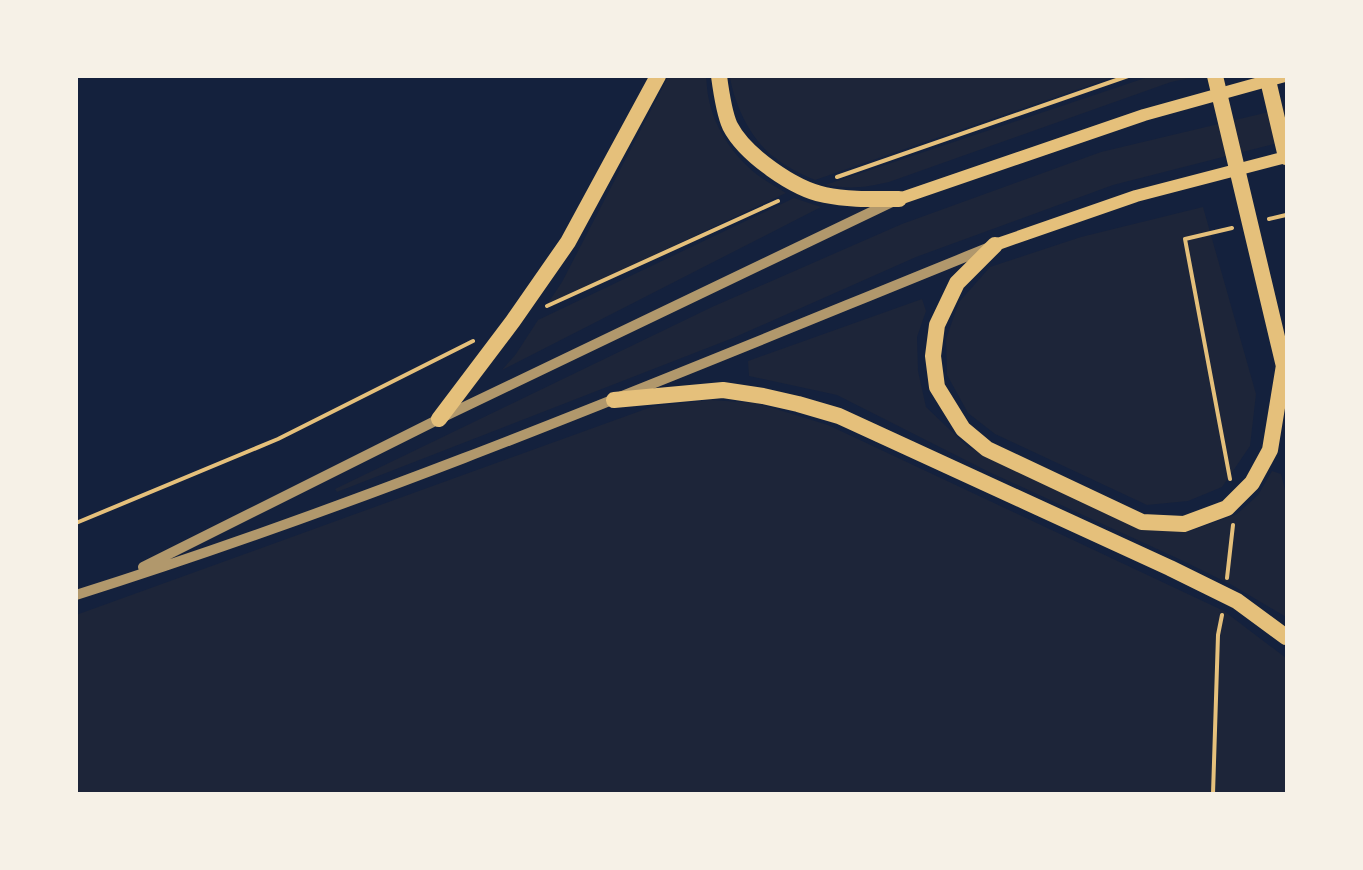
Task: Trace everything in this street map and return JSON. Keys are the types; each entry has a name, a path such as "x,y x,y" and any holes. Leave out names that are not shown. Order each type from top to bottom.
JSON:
{"highway":[{"path":"439,419 513,321 568,242 658,76"},
{"path":"719,76 730,126 750,153 776,172 823,195 849,199 899,199"},
{"path":"994,244 957,283 937,325 933,356 938,387 963,429 987,449 1142,522 1184,524 1227,508 1252,483 1270,450 1285,370 1215,76"},
{"path":"1267,76 1287,157"},
{"path":"614,400 723,390 763,396 839,416 1225,595 1287,637"}],"main road":[{"path":"899,199 1144,115 1285,76"},
{"path":"994,244 1136,196 1287,157"}],"street":[{"path":"105,586 439,419 899,199"},
{"path":"76,595 348,502 614,400 994,244"}],"path":[{"path":"832,179 1128,76"},
{"path":"545,307 778,201"},
{"path":"1264,220 1287,215"},
{"path":"1213,794 1218,635 1225,595 1234,501 1185,239 1241,226"},
{"path":"76,524 278,439 482,337"}],"shaded area":[{"path":"730,76 1114,77 815,180 783,164 758,141 740,110"},
{"path":"1151,76 1195,77 1171,82 889,182 857,187 825,185"},
{"path":"668,77 706,77 712,111 728,144 753,171 786,193 546,306 562,282"},
{"path":"1286,108 1286,141 1113,185 916,257 733,338 337,492 335,489 712,307 902,224 1101,152"},
{"path":"794,198 821,207 502,370 516,354 538,320"},
{"path":"1203,207 1256,394 1250,446 1222,487 1188,501 1147,505 995,434 968,413 947,375 946,339 959,302 990,267 1081,237"},
{"path":"922,299 926,311 917,337 918,371 926,407 968,447 1147,530 1187,532 1237,514 1258,495 1272,471 1281,474 1286,494 1286,617 1232,585 989,472 837,395 749,376 748,361"},
{"path":"711,400 756,403 828,425 1224,611 1286,658 1286,793 77,793 76,615 654,406"}]}
